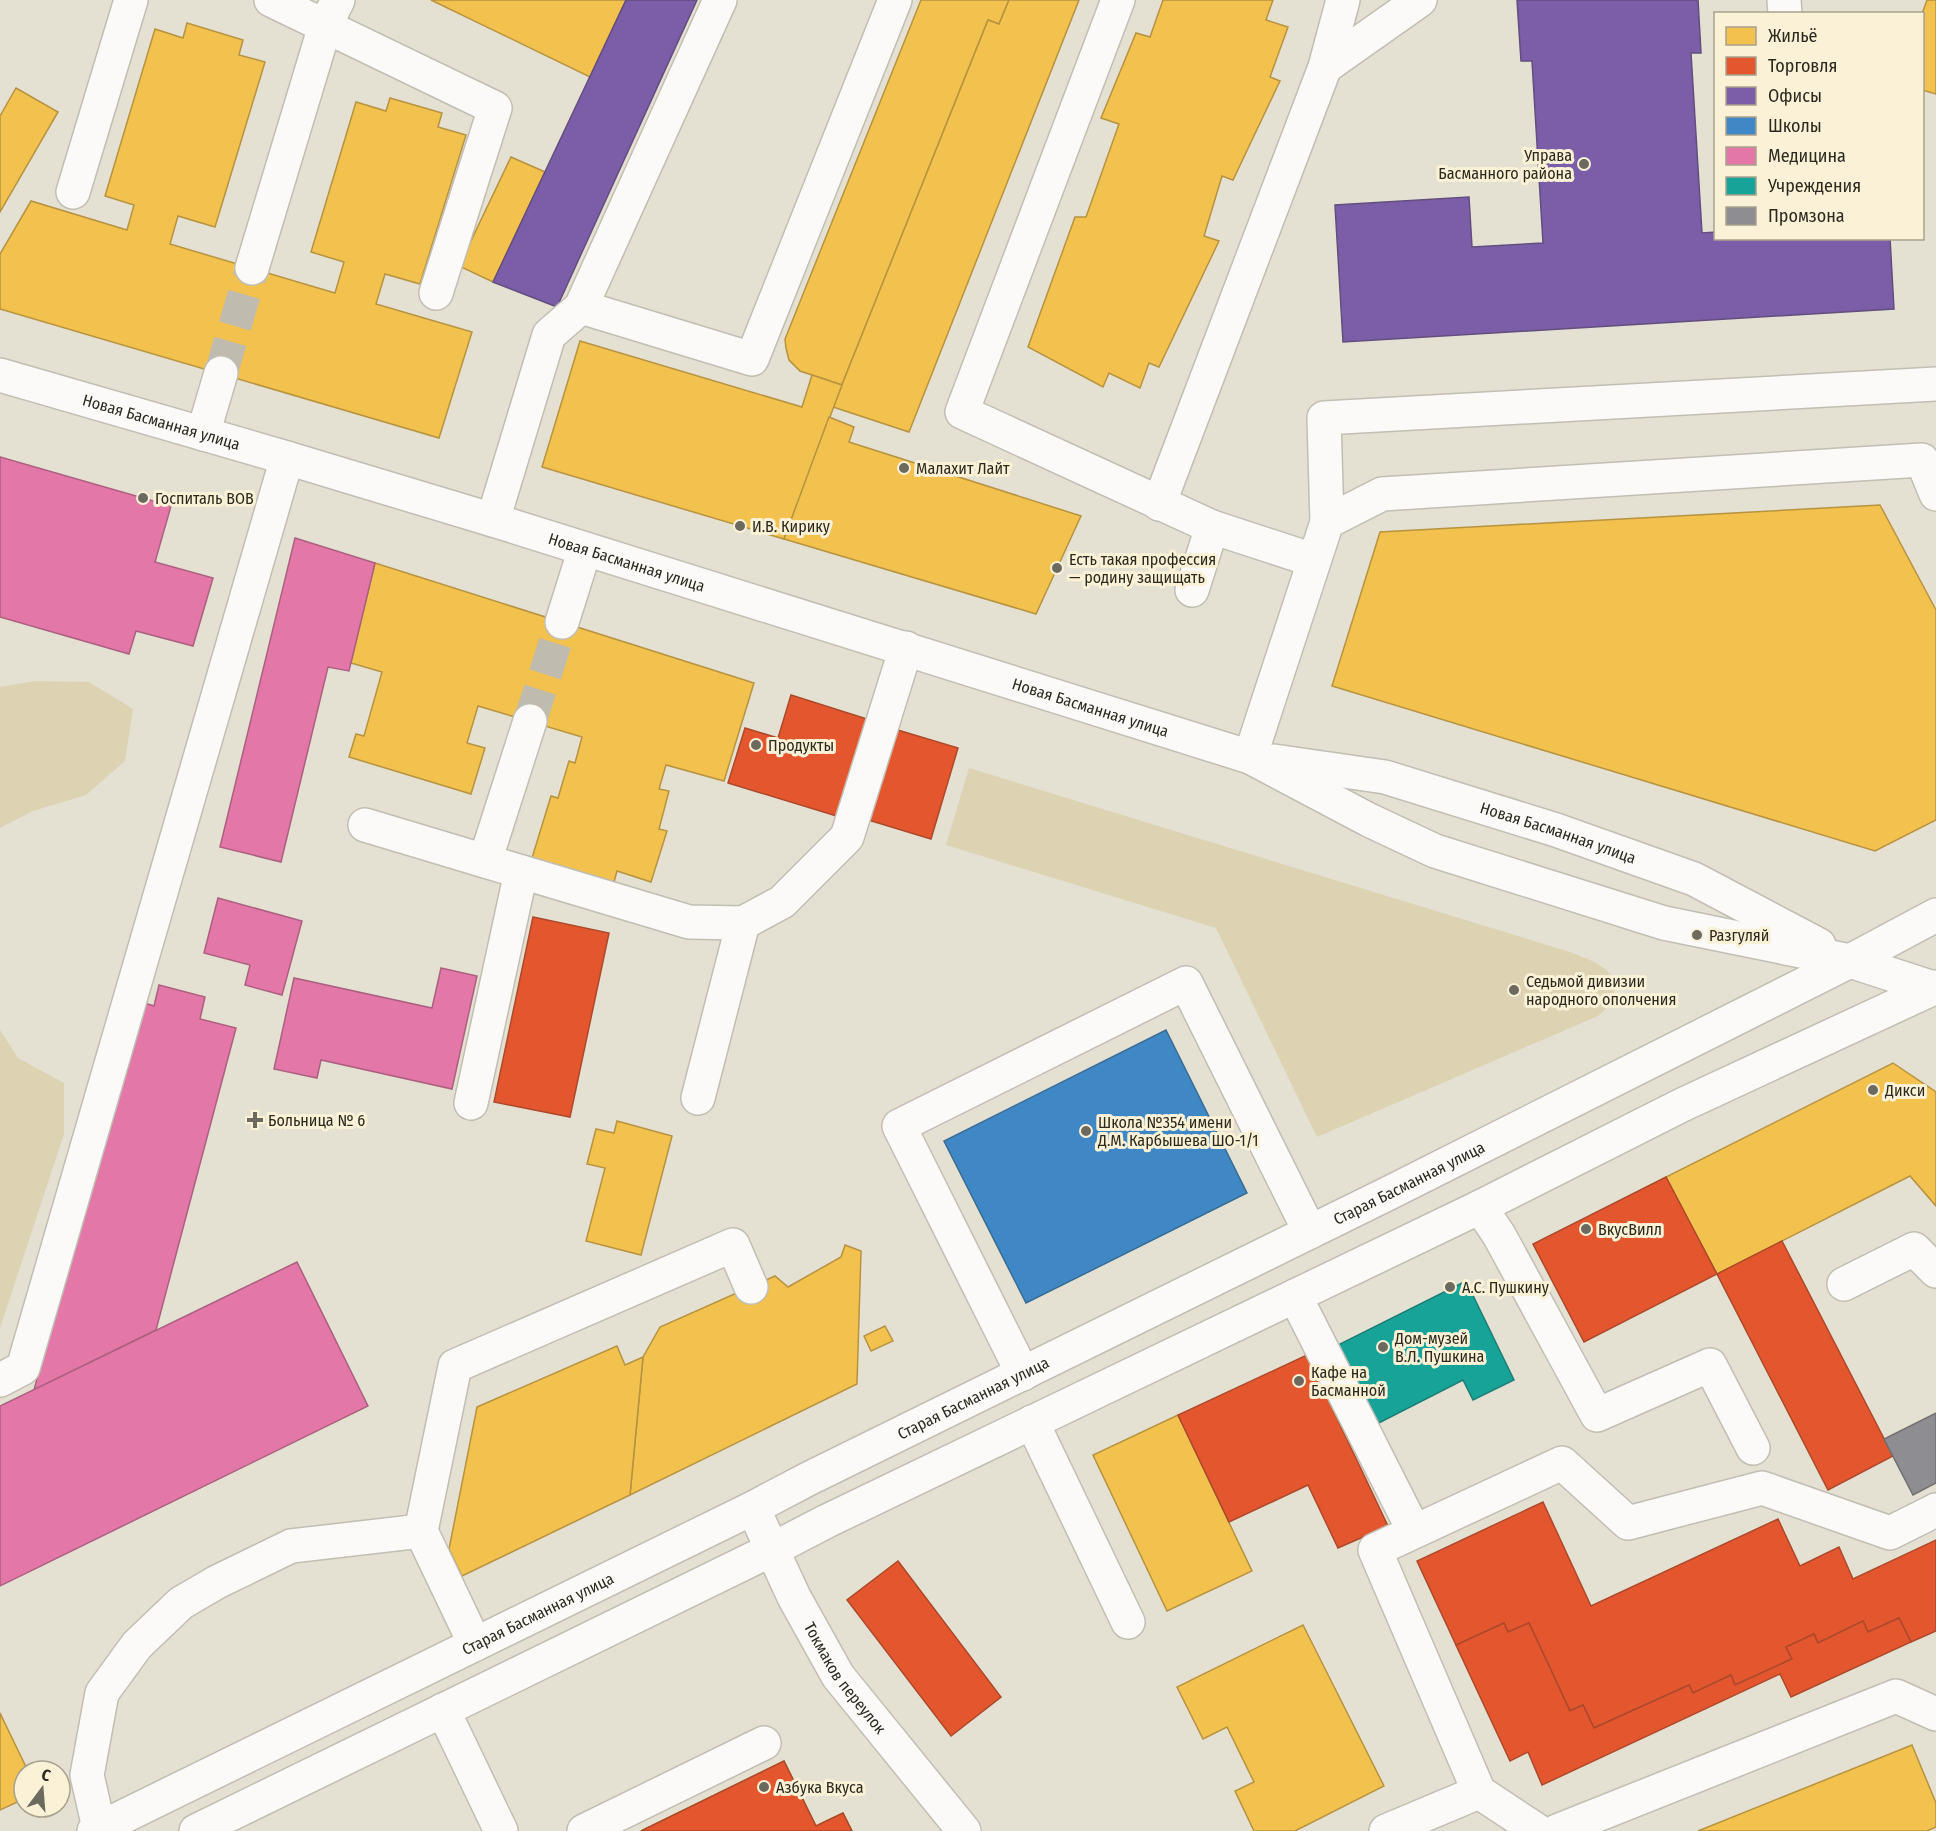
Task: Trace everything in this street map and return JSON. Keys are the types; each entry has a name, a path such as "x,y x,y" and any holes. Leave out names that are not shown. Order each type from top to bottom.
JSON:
{"main road":[{"path":"74,192 131,0"},
{"path":"271,0 331,13 495,108 436,293"},
{"path":"493,520 549,335 581,307 720,0"},
{"path":"581,307 752,358 895,0"},
{"path":"1118,0 962,412 1212,527 1313,560"},
{"path":"1159,504 1324,67 1343,0"},
{"path":"1324,67 1420,0"},
{"path":"252,268 331,13"},
{"path":"203,434 221,374"},
{"name":"Новая Басманная улица","path":"0,375 493,520 1250,757 1385,777 1556,830 1694,879 1850,961"},
{"path":"1250,757 1327,522 1324,418 1936,384"},
{"path":"0,1380 23,1368 287,458"},
{"path":"1327,522 1382,495 1922,460 1936,494"},
{"path":"1192,590 1212,527"},
{"path":"562,622 585,549"},
{"path":"365,825 689,922 743,923 782,902 847,837 906,648"},
{"path":"485,861 530,721"},
{"name":"Новая Басманная улица","path":"1250,757 1369,820 1435,851 1664,923 1850,961 1935,988"},
{"path":"471,1103 521,872"},
{"name":"Старая Басманная улица","path":"97,1830 1310,1232 1850,961 1936,915"},
{"path":"698,1098 743,923"},
{"path":"1023,1374 899,1126 1186,983 1310,1232"},
{"path":"196,1831 773,1550 827,1521 1480,1207 1682,1105 1935,988"},
{"path":"1480,1207 1499,1235 1597,1415 1710,1365 1753,1448"},
{"path":"475,1644 421,1531 455,1366 733,1245 752,1287"},
{"path":"1844,1284 1914,1249 1936,1271"},
{"path":"1295,1296 1414,1531"},
{"path":"1032,1422 1128,1622"},
{"path":"1538,1831 1479,1792 1375,1550 1562,1463 1628,1523 1762,1488 1890,1533 1936,1510"},
{"name":"Токмаков переулок","path":"753,1508 795,1597 838,1676 964,1831"},
{"path":"97,1830 87,1775 102,1693 137,1645 181,1603 217,1582 291,1546 421,1531"},
{"path":"1557,1831 1896,1696 1936,1714"},
{"path":"443,1710 501,1831"},
{"path":"584,1831 764,1743"},
{"path":"1386,1831 1479,1792"}],"shaded area":[{"path":"36,681 89,682 133,709 125,761 86,795 33,811 0,828 0,687"},
{"path":"969,768 1570,952 1607,971 1615,985 1613,997 1598,1016 1317,1137 1216,928 946,845"},
{"path":"0,1030 18,1058 64,1083 64,1134 0,1328"}],"building: Жильё":[{"path":"431,0 626,0 590,77"},
{"path":"921,0 1009,0 999,24 988,20 842,385 800,371 789,360 785,339"},
{"path":"1009,0 1079,0 909,432 833,407 988,20 999,24"},
{"path":"1163,0 1273,0 1266,20 1288,27 1270,77 1280,81 1233,180 1222,176 1204,236 1219,241 1159,367 1149,363 1140,388 1109,373 1103,387 1028,347 1075,217 1086,217 1119,124 1101,118 1136,33 1150,37"},
{"path":"1927,0 1936,0 1936,94 1924,91 1923,12"},
{"path":"187,23 243,40 239,55 265,62 215,227 178,216 170,244 335,293 344,262 311,252 356,102 386,111 390,98 442,113 438,127 466,135 420,284 385,274 376,304 472,332 439,438 0,309 0,254 31,201 127,230 134,205 105,196 155,29 183,38"},
{"path":"16,88 58,112 0,212 0,116"},
{"path":"511,157 545,172 493,282 459,266"},
{"path":"580,341 802,407 812,375 842,385 784,539 542,467"},
{"path":"829,417 854,427 849,442 1081,516 1036,614 784,539"},
{"path":"1880,505 1936,610 1936,820 1875,851 1332,686 1380,532"},
{"path":"375,563 754,683 724,781 666,765 659,789 669,791 659,829 667,831 651,882 617,871 614,882 532,858 551,796 558,798 569,761 575,763 582,737 478,706 467,743 485,748 471,794 349,757 356,734 364,736 382,672 351,663"},
{"path":"1893,1063 1936,1092 1936,1206 1910,1176 1717,1274 1666,1177"},
{"path":"617,1121 672,1136 641,1255 586,1241 605,1168 587,1164 596,1129 614,1133"},
{"path":"845,1245 861,1251 857,1384 630,1495 643,1357 660,1327 775,1276 788,1287 841,1257"},
{"path":"885,1326 893,1341 871,1351 864,1336"},
{"path":"617,1346 625,1365 643,1357 630,1495 462,1576 449,1549 477,1407"},
{"path":"1178,1415 1252,1571 1167,1611 1093,1455"},
{"path":"1303,1625 1384,1786 1295,1831 1254,1831 1235,1791 1254,1782 1227,1727 1203,1739 1177,1687"},
{"path":"0,1713 22,1759 12,1759 12,1804 0,1810"},
{"path":"1912,1745 1936,1803 1936,1827 1927,1831 1698,1831"},
{"name":"Азбука Вкуса","path":"784,1761 816,1826 843,1813 852,1831 641,1831"}],"building: Торговля":[{"path":"791,695 870,720 840,817 728,783 745,728 778,738"},
{"path":"891,728 958,748 931,839 865,819"},
{"path":"533,917 609,933 570,1117 494,1102"},
{"path":"1666,1177 1717,1274 1584,1342 1533,1244"},
{"path":"1782,1241 1893,1456 1828,1490 1717,1274"},
{"path":"1307,1355 1388,1526 1338,1548 1308,1485 1229,1522 1178,1415"},
{"path":"1543,1502 1591,1606 1778,1519 1800,1566 1839,1547 1853,1579 1936,1540 1936,1631 1911,1642 1899,1618 1868,1632 1863,1621 1818,1643 1814,1634 1786,1647 1792,1659 1735,1685 1731,1675 1693,1693 1689,1685 1594,1728 1583,1705 1570,1711 1529,1623 1508,1632 1504,1623 1456,1645 1417,1561"},
{"path":"898,1561 1001,1697 951,1736 847,1600"},
{"path":"1899,1618 1911,1642 1791,1697 1780,1674 1542,1785 1528,1752 1510,1761 1456,1645 1504,1623 1508,1632 1529,1623 1570,1711 1583,1705 1594,1728 1689,1685 1693,1693 1731,1675 1735,1685 1792,1659 1786,1647 1814,1634 1818,1643 1863,1621 1868,1632"},
{"name":"Азбука Вкуса","path":"784,1761 816,1826 843,1813 852,1831 641,1831"}],"building: Офисы":[{"path":"626,0 697,0 557,307 493,282"},
{"path":"1517,0 1698,0 1701,53 1691,53 1702,233 1714,232 1714,240 1890,240 1894,309 1343,342 1335,205 1469,197 1472,247 1543,243 1532,61 1521,61"}],"building: Школы":[{"path":"1166,1030 1247,1193 1026,1303 944,1141"}],"building: Медицина":[{"path":"0,457 171,506 155,562 213,578 193,646 136,631 129,654 0,617"},
{"path":"295,538 375,563 349,671 328,667 281,862 220,847"},
{"path":"218,898 302,921 282,995 245,985 250,965 204,953"},
{"path":"441,968 477,976 452,1089 321,1060 317,1078 274,1069 294,978 432,1008"},
{"path":"159,985 205,997 200,1019 236,1028 156,1330 34,1390 138,1001 154,1006"},
{"path":"297,1262 368,1406 0,1586 0,1406"}],"building: Учреждения":[{"path":"1466,1281 1514,1380 1473,1400 1463,1380 1371,1427 1332,1348"}],"building: Промзона":[{"path":"1936,1413 1936,1483 1913,1495 1884,1439"}],"tunnel":[{"path":"221,373 252,268"},
{"path":"530,721 562,622"}],"place":[{"name":"Управа Басманного района","path":"1584,164"},
{"name":"Малахит Лайт","path":"904,468"},
{"name":"Госпиталь ВОВ","path":"143,498"},
{"name":"И.В. Кирику","path":"740,526"},
{"name":"Есть такая профессия — родину защищать","path":"1057,568"},
{"name":"Продукты","path":"756,745"},
{"name":"Разгуляй","path":"1697,935"},
{"name":"Седьмой дивизии народного ополчения","path":"1514,990"},
{"name":"Дикси","path":"1873,1090"},
{"name":"Больница № 6","path":"255,1120"},
{"name":"Школа №354 имени Д.М. Карбышева ШО-1/1","path":"1086,1131"},
{"name":"ВкусВилл","path":"1586,1229"},
{"name":"А.С. Пушкину","path":"1450,1287"},
{"name":"Дом-музей В.Л. Пушкина","path":"1383,1347"},
{"name":"Кафе на Басманной","path":"1299,1381"},
{"name":"Азбука Вкуса","path":"764,1787"}]}
